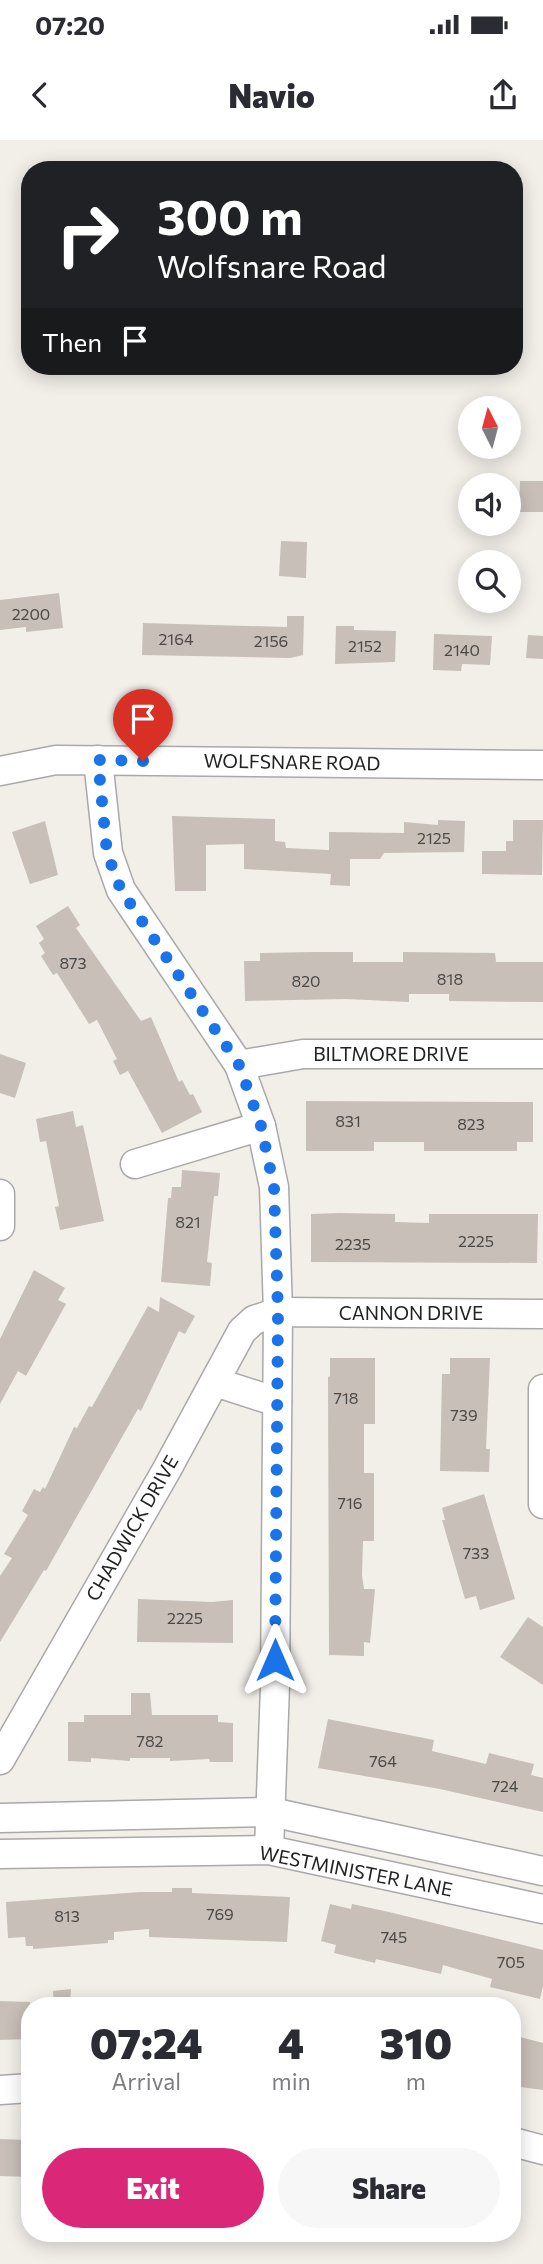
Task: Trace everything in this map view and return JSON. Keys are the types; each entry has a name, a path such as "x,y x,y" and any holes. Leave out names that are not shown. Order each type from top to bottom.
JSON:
{"street":[{"name":"WOLFSNARE ROAD","path":"0,771 56,760 543,765"},
{"path":"98,760 107,853 121,890 239,1065 261,1126 274,1187 278,1312 269,1850"},
{"name":"BILTMORE DRIVE","path":"239,1065 303,1054 543,1054"},
{"path":"135,1164 261,1126"},
{"path":"0,1194 0,1226"},
{"name":"CANNON DRIVE","path":"278,1312 543,1314"},
{"name":"CHADWICK DRIVE","path":"0,1760 242,1331 254,1320 278,1312"},
{"path":"215,1381 277,1402"},
{"path":"543,1389 543,1504"},
{"name":"WESTMINISTER LANE","path":"0,1818 271,1812 543,1871"},
{"name":"WESTMINISTER LANE","path":"0,1854 269,1850 543,1909"},
{"path":"0,2090 21,2089"},
{"path":"521,2145 543,2150"}],"building":[{"path":"521,481 543,481 543,512 521,512"},
{"path":"281,541 307,542 306,578 279,576"},
{"path":"59,593 63,628 26,632 26,627 0,630 0,600"},
{"path":"287,616 304,616 303,655 290,658 142,655 143,623 287,627"},
{"path":"336,626 354,626 354,630 396,631 395,662 335,664"},
{"path":"434,634 492,636 490,665 462,664 461,671 433,670"},
{"path":"528,635 543,636 543,659 526,658"},
{"path":"172,816 275,819 275,841 285,842 286,848 329,850 329,832 404,833 404,822 438,825 438,820 465,821 464,852 384,853 380,859 350,859 350,886 330,885 331,874 244,869 244,844 206,845 206,891 175,891"},
{"path":"513,820 543,820 542,875 482,874 482,851 506,851 506,841 513,841"},
{"path":"45,821 58,875 30,884 12,832"},
{"path":"68,906 80,925 76,928 141,1021 151,1017 179,1082 182,1080 190,1095 193,1094 202,1112 162,1133 128,1071 120,1075 113,1061 117,1059 97,1020 89,1024 57,973 53,975 41,956 45,953 39,943 44,939 36,926"},
{"path":"353,952 353,962 403,962 403,952 495,953 496,962 543,962 543,1002 449,1001 449,994 409,994 409,1002 346,999 245,1001 244,961 260,961 260,953"},
{"path":"0,1054 26,1063 15,1098 0,1093"},
{"path":"306,1101 533,1102 533,1142 517,1142 517,1151 424,1151 424,1142 374,1142 374,1151 306,1151"},
{"path":"73,1111 76,1127 83,1125 104,1221 60,1230 55,1207 59,1206 46,1141 40,1142 36,1119"},
{"path":"182,1170 220,1173 218,1196 214,1196 207,1262 212,1263 210,1286 161,1282 168,1198 171,1198 172,1187 181,1187"},
{"path":"311,1214 395,1214 395,1222 429,1223 429,1214 538,1214 537,1263 311,1262"},
{"path":"34,1270 65,1288 58,1300 66,1304 26,1376 18,1371 0,1404 0,1339"},
{"path":"160,1297 195,1316 185,1334 179,1331 141,1411 138,1409 46,1571 44,1570 0,1642 0,1576 12,1558 4,1554 28,1515 22,1511 34,1489 40,1492 43,1487 45,1489 74,1427 77,1428 89,1406 92,1407 148,1306 159,1312"},
{"path":"330,1358 375,1358 375,1424 364,1424 364,1473 374,1473 374,1541 363,1541 362,1575 364,1589 375,1589 370,1643 364,1642 364,1656 329,1655"},
{"path":"450,1358 490,1358 486,1449 490,1449 489,1472 440,1471 442,1374 450,1374"},
{"path":"484,1494 515,1599 480,1610 476,1596 465,1599 442,1520 445,1520 442,1508"},
{"path":"138,1599 212,1602 233,1600 233,1643 137,1642"},
{"path":"528,1617 543,1627 543,1685 500,1657"},
{"path":"131,1693 150,1693 152,1715 218,1715 218,1722 233,1723 233,1762 210,1762 209,1759 170,1761 170,1758 130,1758 130,1761 91,1758 91,1762 68,1761 68,1722 84,1722 84,1715 131,1715"},
{"path":"328,1719 434,1740 432,1751 486,1764 489,1753 534,1764 531,1775 543,1778 543,1812 440,1789 318,1768"},
{"path":"172,1888 192,1888 192,1893 290,1897 287,1942 149,1937 149,1929 114,1932 114,1940 108,1940 108,1943 33,1949 33,1946 26,1946 25,1937 8,1938 6,1902 172,1892"},
{"path":"330,1904 351,1909 352,1904 543,1950 543,1986 540,1999 490,1987 492,1979 443,1965 441,1974 376,1959 375,1963 334,1953 336,1945 321,1941"},
{"path":"71,1989 71,1997 53,1997 53,1991"},
{"path":"0,2001 21,2002 21,2039 0,2040"},
{"path":"521,2037 543,2043 543,2090 521,2087"},
{"path":"0,2139 21,2140 21,2177 0,2176"}],"route":[{"path":"143,761 98,760 107,853 121,890 239,1065 261,1126 274,1187 278,1312 275,1660"}]}
